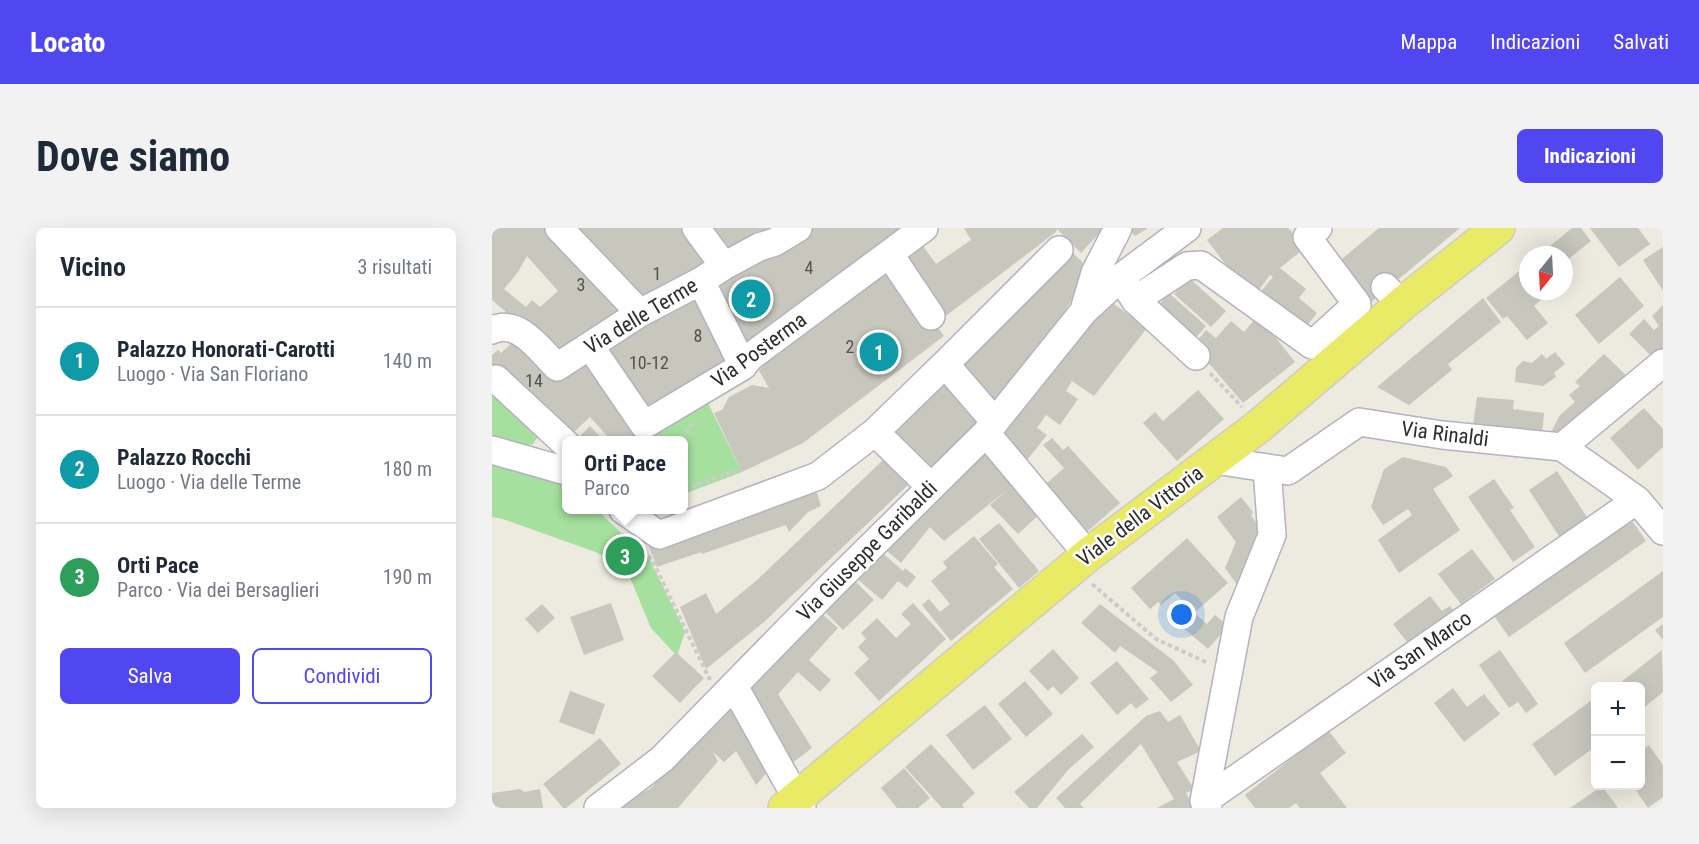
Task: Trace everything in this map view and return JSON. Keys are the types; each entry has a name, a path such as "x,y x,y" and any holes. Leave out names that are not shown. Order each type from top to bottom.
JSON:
{"main road":[{"name":"Viale della Vittoria","path":"795,805 1080,561 1259,426 1394,295 1498,228"}],"street":[{"path":"559,228 639,313"},
{"path":"696,228 724,266"},
{"name":"Via delle Terme","path":"493,322 523,333 557,367 639,313 798,228"},
{"name":"Via Posterma","path":"590,346 644,425 743,366 750,357 777,336 924,228"},
{"path":"1084,311 1095,273 1118,228"},
{"name":"Via Giuseppe Garibaldi","path":"598,808 662,759 831,586 932,487 992,433 1084,311 1120,278 1187,228"},
{"path":"1135,300 1187,266 1201,265 1312,345 1357,304 1307,237 1318,228"},
{"path":"629,514 659,535 818,476 875,432 1059,250"},
{"path":"890,255 931,316"},
{"path":"1120,278 1135,300 1196,356"},
{"path":"701,281 743,366"},
{"path":"945,363 1080,561"},
{"path":"1663,363 1562,447 1636,500 1663,531"},
{"path":"496,379 562,439"},
{"name":"Via Rinaldi","path":"1214,460 1288,471 1359,422 1442,435 1562,447"},
{"path":"875,432 932,487"},
{"path":"492,450 562,470"},
{"path":"1206,804 1239,617 1272,536 1267,469"},
{"name":"Via San Marco","path":"1206,804 1636,500"},
{"path":"727,693 795,805"}],"path":[{"path":"1196,356 1259,426"},
{"path":"688,488 738,470"},
{"path":"644,551 652,560 727,693"},
{"path":"1080,561 1155,639 1229,674"}],"green space":[{"path":"492,390 541,433 532,445 505,442 492,437"},
{"path":"705,397 742,472 688,492 688,436 640,436"},
{"path":"492,460 562,479 562,514 601,514 650,560 685,632 677,656 651,628 628,573 598,553 492,517"}],"building":[{"path":"492,228 553,228 631,308 554,353 492,300","holes":["527,256 558,291 540,307 532,300 526,307 504,289"]},
{"path":"566,228 690,228 716,267 639,308"},
{"path":"711,228 785,228 772,238 766,229 743,247 730,251 718,247"},
{"path":"810,228 913,228 741,358 705,283"},
{"path":"964,228 1104,228 1081,253 1057,229 938,322 893,257 917,238 936,264 971,240"},
{"path":"1128,228 1148,228 1135,236"},
{"path":"1223,228 1288,228 1306,247 1280,268 1306,289 1299,298 1317,313 1301,333 1256,297 1273,277 1270,275 1256,294 1224,271 1227,266 1207,240"},
{"path":"1379,228 1460,228 1370,303 1337,263"},
{"path":"1572,228 1581,228 1591,241 1573,256 1573,246 1550,246"},
{"path":"1590,228 1638,228 1650,244 1619,267"},
{"path":"1663,247 1663,291 1643,260"},
{"path":"1073,253 1090,270 1044,345 991,408 956,370 1042,278"},
{"path":"889,262 944,336 803,443 742,472 714,413 722,410 729,397 752,385 769,388 759,371 763,365 757,355"},
{"path":"1519,271 1519,300 1541,300 1534,306 1548,323 1527,340 1507,316 1503,319 1486,298"},
{"path":"1620,277 1644,306 1599,344 1575,315"},
{"path":"1189,278 1226,311 1211,327 1174,294"},
{"path":"696,286 738,361 643,416 597,345"},
{"path":"1169,293 1206,326 1192,342 1155,309"},
{"path":"1483,298 1501,322 1448,364 1452,370 1409,405 1377,387"},
{"path":"1107,299 1147,328 1094,396 1072,381 1066,391 1078,399 1060,425 1046,415 1037,428 1047,435 1024,464 994,430"},
{"path":"1663,305 1663,348 1653,358 1629,334 1644,319 1654,330 1659,326 1652,316"},
{"path":"1254,320 1276,338 1295,362 1243,403 1192,347 1206,330 1216,338 1231,321 1244,332"},
{"path":"515,340 561,381 590,359 642,434 640,436 607,436 590,417 570,436 565,436 492,383 492,355 498,350 501,353"},
{"path":"1555,352 1565,364 1554,373 1556,377 1543,386 1515,382 1516,368 1523,361 1532,363 1542,354 1546,359"},
{"path":"1604,354 1628,377 1555,436 1551,432 1560,415 1575,402 1569,395 1580,386 1575,382"},
{"path":"950,378 983,415 927,473 893,432"},
{"path":"1198,390 1224,419 1177,461 1143,423 1155,412 1163,421"},
{"path":"1477,397 1514,400 1513,409 1544,413 1542,435 1473,425"},
{"path":"1644,408 1663,429 1663,447 1638,470 1610,438"},
{"path":"590,426 599,436 580,436"},
{"path":"1052,438 1063,450 1068,446 1120,503 1081,537 1039,490 1064,468 1043,445"},
{"path":"987,439 1044,510 1018,534 990,505 1009,488 944,541 930,527 901,563 881,546"},
{"path":"1403,457 1446,467 1453,476 1433,489 1460,530 1399,573 1378,540 1412,515 1408,509 1383,525 1371,507 1384,469"},
{"path":"883,460 908,485 764,622 706,669 680,607 706,593 716,614 757,580"},
{"path":"1557,471 1592,525 1564,544 1529,490"},
{"path":"1494,479 1514,508 1510,510 1535,547 1513,562 1468,497"},
{"path":"815,486 821,506 808,512 789,532 786,525 657,567 648,544"},
{"path":"1241,497 1253,512 1251,516 1264,531 1238,586 1225,568 1236,542 1217,517"},
{"path":"1628,515 1646,541 1509,637 1490,610"},
{"path":"999,523 1039,571 1019,588 979,539"},
{"path":"974,536 998,564 994,567 1013,589 951,641 922,605 929,599 940,612 950,604 931,581 947,568 943,562"},
{"path":"1187,538 1228,583 1194,613 1175,593 1161,605 1158,602 1150,609 1131,588"},
{"path":"1472,549 1495,579 1461,604 1438,574"},
{"path":"879,550 903,571 905,568 916,577 907,588 898,581 882,600 855,577"},
{"path":"1663,571 1663,617 1585,673 1564,643"},
{"path":"854,580 874,600 843,630 823,610"},
{"path":"1430,596 1442,611 1450,606 1459,617 1414,651 1393,624"},
{"path":"611,603 624,640 584,655 570,617"},
{"path":"913,603 946,639 879,701 854,673 869,659 858,647 866,639 861,633 877,618 896,638 911,624 901,614"},
{"path":"542,604 555,618 538,633 525,619"},
{"path":"1100,604 1174,661 1193,685 1171,702 1150,678 1158,672 1120,646 1115,653 1081,623"},
{"path":"819,611 838,628 809,660 831,680 820,692 798,672 778,694 812,748 787,767 744,690"},
{"path":"1193,612 1207,624 1215,615 1228,626 1208,649 1181,626"},
{"path":"1663,624 1663,640 1655,630"},
{"path":"1053,649 1079,678 1061,695 1053,686 1048,691 1029,671"},
{"path":"1500,650 1538,704 1526,713 1518,702 1509,708 1479,665"},
{"path":"1662,650 1663,692 1645,707 1645,682 1621,682"},
{"path":"676,652 704,678 680,703 652,676"},
{"path":"1117,661 1149,699 1136,709 1131,703 1117,715 1090,683"},
{"path":"1025,681 1053,714 1026,737 998,704"},
{"path":"1453,688 1467,707 1484,694 1500,714 1464,742 1434,703"},
{"path":"570,691 605,704 594,735 559,722"},
{"path":"737,701 774,765 756,785 736,751 724,762 713,752 718,761 678,808 616,808 651,788 714,714"},
{"path":"1591,701 1591,750 1555,776 1532,744"},
{"path":"985,705 1012,739 973,770 946,735"},
{"path":"1160,711 1168,722 1180,715 1201,751 1177,762 1194,789 1186,793 1194,808 1157,808 1174,799 1141,744 1080,804 1084,808 1065,808 1056,798 1146,716"},
{"path":"1328,730 1346,753 1320,773 1347,808 1300,808 1296,803 1289,808 1255,808 1245,795"},
{"path":"1082,734 1094,747 1068,770 1037,808 1029,808 1014,792"},
{"path":"600,738 621,764 566,808 563,808 543,784"},
{"path":"931,744 975,793 962,805 964,808 942,808 905,767"},
{"path":"1649,745 1663,765 1663,797 1648,808 1636,790 1645,790 1645,748"},
{"path":"904,768 930,798 918,808 897,808 881,788"},
{"path":"520,789 524,792 540,789 543,808 492,808 492,793"},
{"path":"1596,790 1605,790 1618,808 1570,808"}],"place":[{"name":"Palazzo Rocchi","path":"751,299"},
{"name":"Palazzo Honorati-Carotti","path":"879,352"},
{"name":"Orti Pace","path":"625,556"}]}
